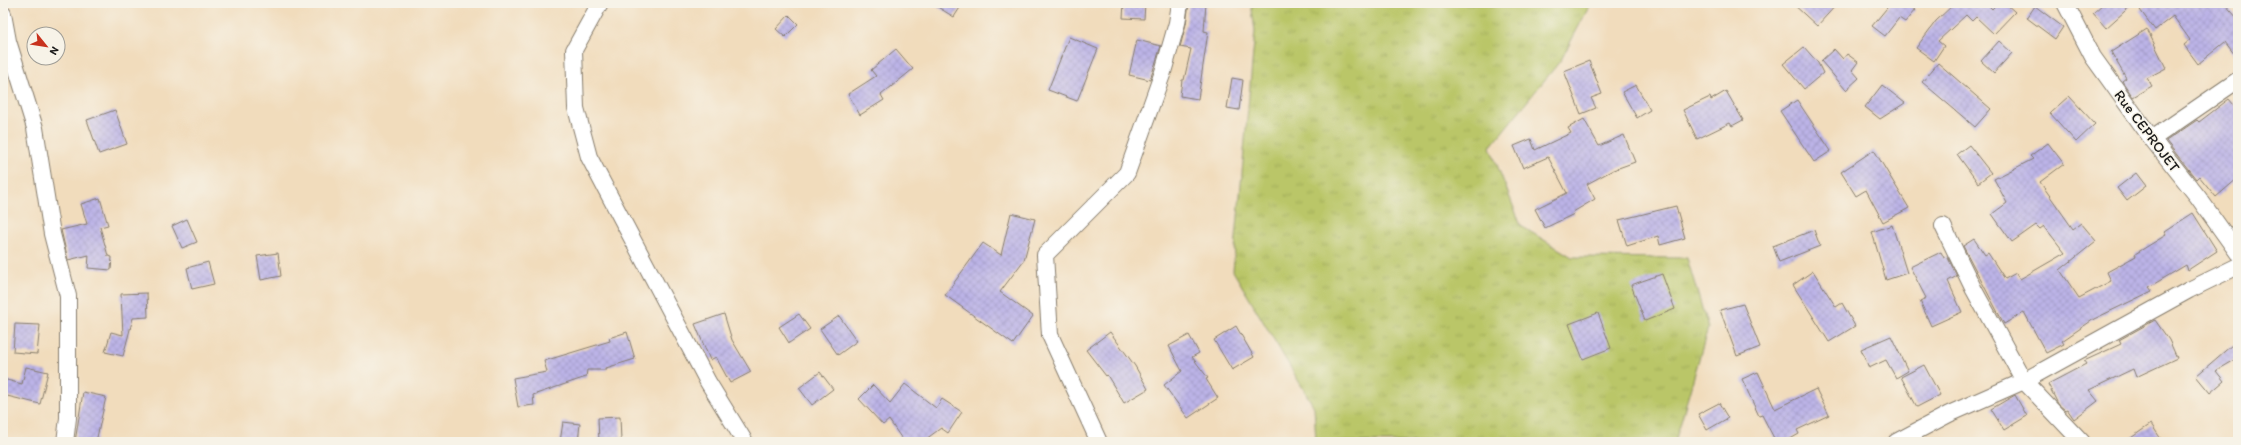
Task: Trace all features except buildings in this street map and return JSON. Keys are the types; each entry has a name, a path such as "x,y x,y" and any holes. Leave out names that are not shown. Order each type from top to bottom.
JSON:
{"street":[{"path":"600,3 574,50 576,108 589,157 708,382 745,442"},
{"path":"1099,442 1050,335 1045,255 1127,173 1163,72 1177,23 1180,3"},
{"name":"Rue CEPROJET","path":"2066,3 2093,56 2152,139 2198,197 2238,253"},
{"path":"3,14 8,41 35,128 52,234 68,296 68,418 65,442"},
{"path":"2152,139 2238,80"},
{"path":"1943,226 1974,290 2024,381 2082,442"},
{"path":"1896,442 1949,414 2024,381 2189,290 2238,266"}],"green space":[{"path":"1251,3 1591,3 1561,60 1490,147 1521,226 1572,257 1687,258 1708,328 1675,442 1316,442 1314,407 1233,271 1255,31"}]}
